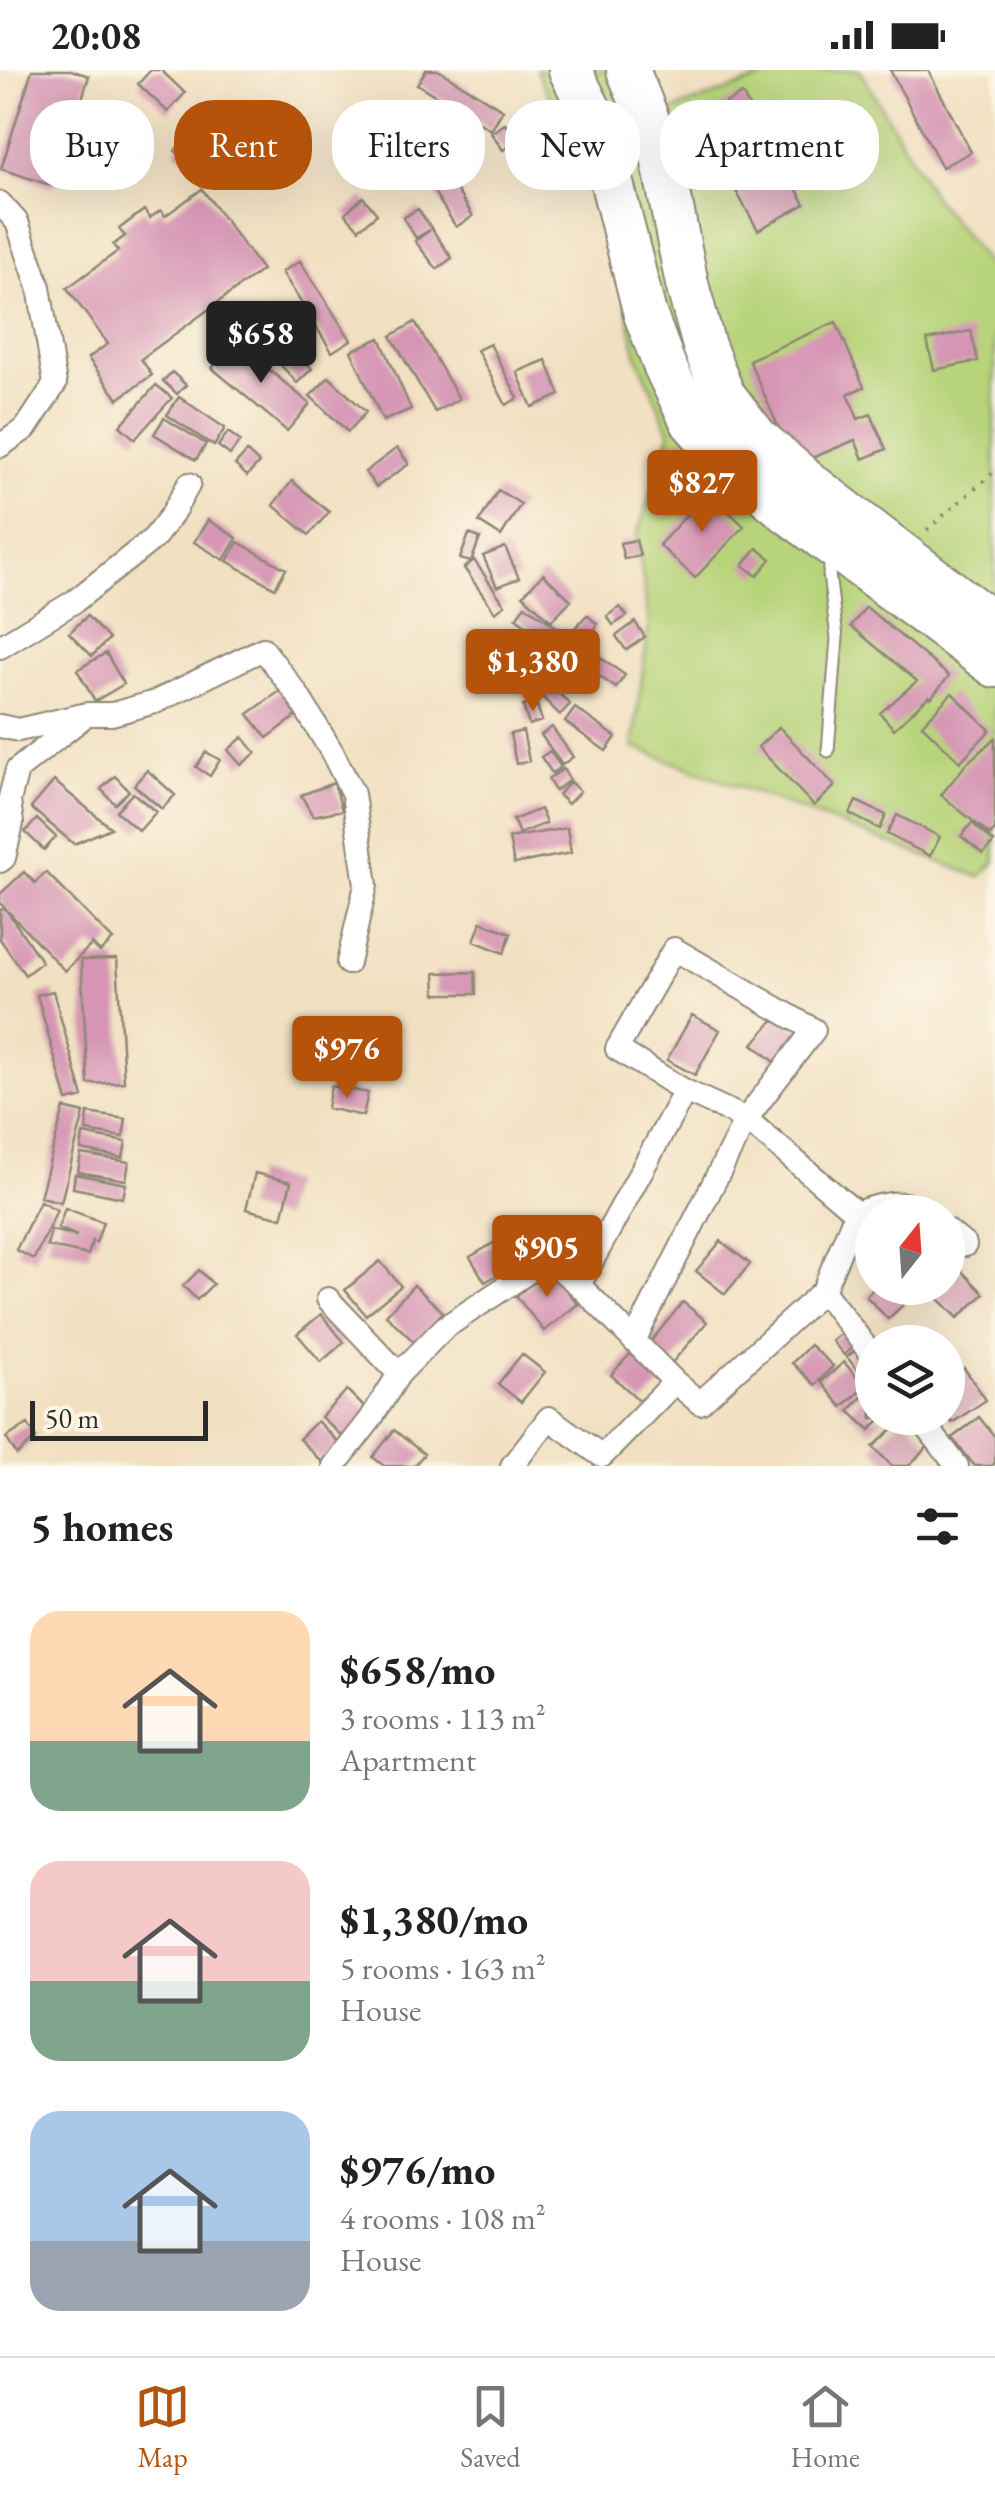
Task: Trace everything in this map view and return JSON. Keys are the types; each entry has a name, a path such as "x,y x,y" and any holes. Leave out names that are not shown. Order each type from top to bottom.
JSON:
{"highway":[{"path":"570,70 597,124 645,314 692,422 728,462 790,514 901,552 995,625"},
{"path":"628,70 661,152 686,284 722,394 757,438 810,482 846,533 995,666"}],"street":[{"path":"0,203 17,222 39,287 55,384 26,428 0,446"},
{"path":"0,647 74,601 154,538 189,484"},
{"path":"0,726 18,730 87,714 112,714 155,702 263,650 297,694 353,794 366,885 348,963"},
{"path":"0,861 12,823 9,802 17,770 87,714"},
{"path":"634,1341 746,1118 814,1030 674,948 618,1049 684,1091 746,1118 855,1211"},
{"path":"579,1285 684,1091"},
{"path":"527,1242 579,1285 700,1403 823,1291 855,1214"},
{"path":"334,1466 399,1374 444,1328 548,1259"},
{"path":"823,1291 855,1333"},
{"path":"328,1300 399,1374"},
{"path":"512,1466 549,1418 602,1456 675,1382"},
{"path":"933,1435 958,1466"}],"lane":[{"path":"828,751 837,638 828,574 846,533"}],"path":[{"path":"901,552 995,471"}],"green space":[{"path":"536,70 623,70 640,100 551,100"},
{"path":"784,70 860,70 877,100 702,100"},
{"path":"640,101 650,119 660,115 660,190 879,190 879,103 933,196 995,274 995,862 980,877 633,747 649,623 637,536 670,433 636,353 608,212 597,190 640,190"}],"building":[{"path":"32,70 71,70 89,76 82,100 30,100 30,178 1,169"},
{"path":"151,70 161,70 185,93 174,100 168,112 138,84"},
{"path":"426,70 438,70 503,110 491,130 485,126 485,100 443,100 417,84"},
{"path":"890,70 928,70 971,152 942,167"},
{"path":"505,124 505,149 503,150 491,133"},
{"path":"203,190 262,270 141,359 152,375 118,399 88,358 108,344 67,288 118,251 113,245 125,236 119,229 144,210 150,218 161,210 165,216"},
{"path":"433,190 456,190 473,216 456,227"},
{"path":"735,190 797,190 805,204 758,230"},
{"path":"363,197 377,214 359,229 345,213"},
{"path":"418,209 452,258 437,269 415,241 430,230 416,238 403,218"},
{"path":"300,261 351,340 332,352 282,272"},
{"path":"264,316 312,369 297,383 249,330"},
{"path":"415,322 459,399 435,412 391,336"},
{"path":"836,322 864,387 848,394 858,419 871,414 886,449 863,459 855,440 795,465 749,360"},
{"path":"971,331 978,361 934,370 927,340"},
{"path":"380,338 411,409 383,421 351,351"},
{"path":"235,341 310,404 287,431 212,368"},
{"path":"490,344 518,398 506,405 477,350"},
{"path":"546,360 560,395 532,407 517,372"},
{"path":"172,372 186,385 177,394 163,381"},
{"path":"329,377 366,412 348,432 310,396"},
{"path":"156,385 172,398 135,439 120,426"},
{"path":"179,397 225,428 214,446 167,415"},
{"path":"164,418 206,444 196,460 154,434"},
{"path":"228,432 240,441 230,455 218,446"},
{"path":"397,448 409,464 376,487 365,472"},
{"path":"247,452 259,463 247,476 235,465"},
{"path":"292,481 329,512 309,535 273,505"},
{"path":"498,490 521,504 501,536 479,522"},
{"path":"708,492 744,526 695,578 659,545"},
{"path":"208,520 237,538 224,560 194,542"},
{"path":"469,534 480,538 471,562 460,559"},
{"path":"636,540 640,556 624,559 620,543"},
{"path":"238,542 286,569 275,588 227,561"},
{"path":"505,547 519,578 497,587 483,556"},
{"path":"757,548 771,559 757,576 743,565"},
{"path":"474,560 505,605 495,612 464,568"},
{"path":"543,574 571,600 551,621 523,595"},
{"path":"525,605 625,675 616,688 516,618"},
{"path":"620,607 627,616 613,625 607,616"},
{"path":"866,607 949,676 931,698 894,729 880,713 917,681 851,626"},
{"path":"587,615 597,624 591,643 574,629"},
{"path":"87,616 109,639 92,656 69,633"},
{"path":"635,622 645,637 626,650 616,636"},
{"path":"511,645 526,664 515,673 500,654"},
{"path":"106,653 124,684 95,701 77,670"},
{"path":"544,679 570,704 560,715 534,689"},
{"path":"284,688 302,712 267,738 248,714"},
{"path":"952,693 990,730 960,762 922,725"},
{"path":"536,702 542,721 529,725 523,706"},
{"path":"575,708 616,737 606,751 565,722"},
{"path":"552,727 573,757 562,765 541,735"},
{"path":"779,727 835,786 814,806 758,747"},
{"path":"523,731 529,761 516,764 510,734"},
{"path":"243,737 256,753 241,765 228,750"},
{"path":"995,738 995,830 990,835 941,795 967,763"},
{"path":"550,751 561,767 552,773 541,757"},
{"path":"206,752 220,760 210,776 196,767"},
{"path":"563,769 570,780 555,791 548,779"},
{"path":"147,770 175,795 162,809 134,785"},
{"path":"115,776 129,791 115,804 101,789"},
{"path":"54,781 111,828 74,844 31,808"},
{"path":"570,782 580,791 568,804 558,795"},
{"path":"334,783 342,810 313,816 301,795"},
{"path":"133,793 156,812 139,831 116,811"},
{"path":"856,801 886,815 880,829 850,814"},
{"path":"540,809 546,823 519,834 513,820"},
{"path":"897,815 940,837 930,856 887,834"},
{"path":"37,819 56,837 44,850 25,832"},
{"path":"972,823 994,842 983,854 961,836"},
{"path":"567,828 571,853 514,864 509,838"},
{"path":"24,872 35,883 46,872 113,940 100,952 92,944 65,971 0,903 0,894"},
{"path":"5,908 42,962 25,975 0,939 0,910"},
{"path":"481,922 511,933 504,953 474,941"},
{"path":"117,959 124,1082 88,1084 81,960"},
{"path":"475,972 476,994 436,994 435,973"},
{"path":"53,991 83,1097 67,1101 37,995"},
{"path":"779,1013 802,1033 776,1063 753,1044"},
{"path":"692,1015 720,1030 695,1075 667,1060"},
{"path":"331,1086 368,1093 363,1116 327,1108"},
{"path":"64,1108 84,1113 61,1202 40,1197"},
{"path":"88,1113 126,1119 123,1137 86,1131"},
{"path":"83,1134 126,1142 123,1158 81,1150"},
{"path":"81,1154 129,1162 126,1180 78,1172"},
{"path":"255,1173 291,1182 282,1218 246,1209"},
{"path":"75,1174 126,1184 123,1198 73,1188"},
{"path":"40,1201 57,1210 34,1259 16,1250"},
{"path":"65,1208 103,1222 88,1255 47,1246 51,1230 77,1236 58,1228"},
{"path":"514,1231 529,1256 485,1282 470,1257"},
{"path":"721,1241 750,1264 725,1294 696,1271"},
{"path":"380,1261 401,1286 366,1315 345,1290"},
{"path":"549,1269 578,1304 544,1331 516,1296"},
{"path":"199,1270 213,1284 197,1300 183,1286"},
{"path":"965,1274 984,1294 958,1318 945,1305 965,1305"},
{"path":"414,1285 443,1312 415,1343 386,1315"},
{"path":"683,1302 707,1322 670,1365 647,1346"},
{"path":"875,1305 903,1305 888,1319"},
{"path":"321,1314 344,1342 321,1362 297,1334"},
{"path":"843,1332 855,1345 844,1355 832,1341"},
{"path":"810,1345 833,1366 815,1385 792,1363"},
{"path":"634,1350 667,1379 643,1404 611,1375"},
{"path":"855,1350 855,1367 847,1357"},
{"path":"522,1354 545,1372 521,1402 498,1384"},
{"path":"844,1362 855,1375 855,1396 842,1407 821,1382"},
{"path":"965,1369 986,1400 965,1414"},
{"path":"347,1390 371,1414 346,1440 321,1417"},
{"path":"979,1417 995,1437 995,1463 975,1466 952,1438 965,1435 965,1428"},
{"path":"317,1421 340,1444 322,1462 299,1439"},
{"path":"28,1424 36,1438 17,1455 6,1438"},
{"path":"394,1430 424,1454 414,1466 384,1466 373,1457"},
{"path":"886,1435 922,1435 931,1444 908,1466 892,1466 873,1447"}]}
